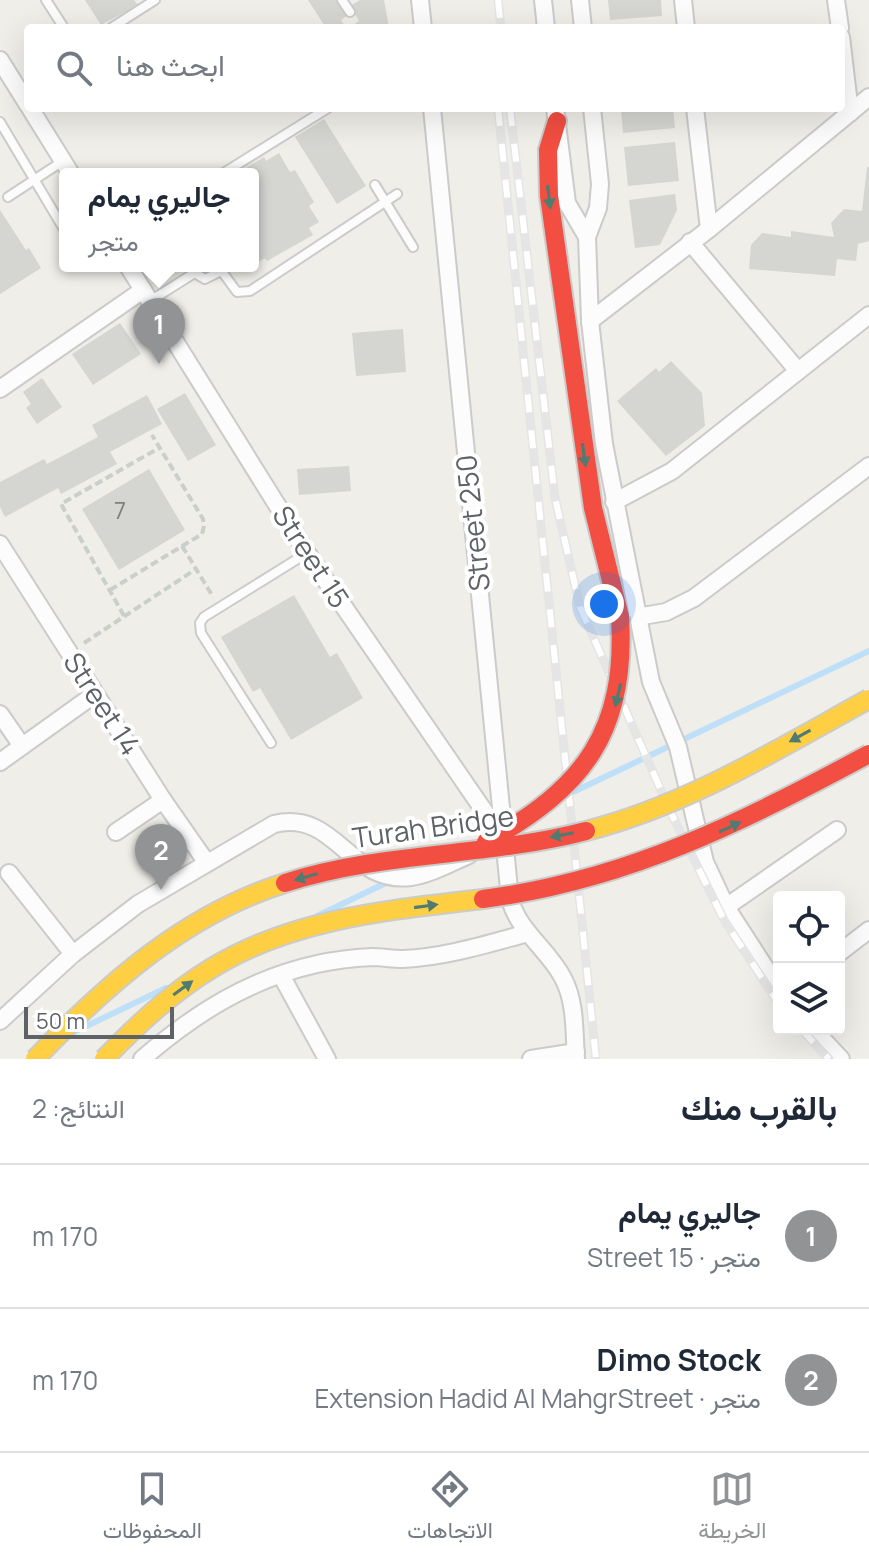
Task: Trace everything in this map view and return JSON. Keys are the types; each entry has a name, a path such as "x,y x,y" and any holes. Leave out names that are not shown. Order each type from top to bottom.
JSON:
{"main road":[{"path":"470,849 536,813 589,758 608,726 618,701 629,617 593,508 549,196 548,150 556,114"},
{"name":"Turah Bridge","path":"35,1059 69,1022 134,963 217,911 261,892 315,874 370,861 569,834 638,816 703,789 869,699"},
{"path":"104,1059 162,1003 195,979 232,956 270,940 308,927 357,916 585,880 649,860 712,835 772,807 869,754"}],"street":[{"path":"420,0 423,24"},
{"path":"543,0 546,24"},
{"path":"580,0 583,24"},
{"path":"683,0 686,24"},
{"path":"836,0 839,24"},
{"path":"0,60 24,99"},
{"path":"845,71 850,113"},
{"path":"590,321 709,229 869,97"},
{"path":"32,112 67,168"},
{"name":"Street 250","path":"432,112 512,909 562,974 568,987 576,1056"},
{"path":"592,112 600,196 587,237 590,321 629,617 678,747 705,862 726,907 773,980"},
{"path":"695,112 709,229"},
{"path":"556,114 567,203 587,237"},
{"path":"690,242 798,371"},
{"name":"Street 15","path":"132,272 307,553 504,840"},
{"path":"0,389 146,295"},
{"path":"614,502 672,471 869,315"},
{"path":"629,617 666,612 694,598 869,466"},
{"name":"Street 14","path":"0,544 163,800 207,863"},
{"path":"0,762 95,694"},
{"path":"0,714 22,746"},
{"path":"116,832 163,800"},
{"path":"0,1021 73,954 138,904 264,829 286,821 298,821 320,828 362,865 397,877 422,874 504,840"},
{"path":"726,907 837,830"},
{"path":"9,873 73,954"},
{"path":"845,948 869,930"},
{"path":"142,1059 196,1015 250,986 281,975 344,959 401,959 467,950 528,933"},
{"path":"281,975 327,1059"},
{"path":"819,1035 841,1059"},
{"path":"531,1059 576,1056"}],"lane":[{"path":"46,0 61,24"},
{"path":"117,24 155,0"},
{"path":"342,0 350,12"},
{"path":"232,168 322,112"},
{"path":"0,122 59,221"},
{"path":"8,197 34,180 59,171"},
{"path":"375,185 413,247"},
{"path":"223,272 237,292 250,291 397,194"},
{"path":"146,295 188,272"},
{"path":"197,272 205,279 215,272"},
{"path":"271,743 200,630 201,619 307,553"}],"path":[{"path":"110,590 202,534 203,519 152,435"},
{"path":"124,616 61,504 159,448"},
{"path":"182,546 219,607"},
{"path":"69,653 196,569"}],"building":[{"path":"85,0 134,0 138,5 103,24"},
{"path":"308,0 338,0 348,15 341,20 344,24 323,24"},
{"path":"360,0 384,0 388,24 354,24 359,21 350,6"},
{"path":"608,0 661,0 662,16 610,20"},
{"path":"621,112 673,112 675,128 623,133"},
{"path":"324,119 366,186 337,204 295,137"},
{"path":"675,142 679,181 628,186 624,147"},
{"path":"279,153 290,172 295,170 314,202 309,206 319,222 309,228 313,235 267,261 265,258 259,262 259,168 246,168 264,157 266,161"},
{"path":"867,167 869,241 858,244 856,261 837,259 835,276 749,269 751,245 762,233 791,237 791,231 834,237 831,223 844,209 862,211"},
{"path":"675,194 677,210 660,245 635,248 629,200"},
{"path":"0,210 41,268 0,294"},
{"path":"120,323 141,354 93,385 72,354"},
{"path":"403,329 406,372 356,376 352,333"},
{"path":"671,361 702,393 705,426 666,456 617,401 656,368 659,372"},
{"path":"42,378 62,407 37,424 26,408 31,404 23,392"},
{"path":"185,393 216,445 188,461 157,409"},
{"path":"147,395 162,424 110,452 117,464 61,494 58,488 5,517 0,507 0,482 44,459 47,464 98,437 92,425"},
{"path":"349,466 351,491 299,495 297,469"},
{"path":"149,469 185,530 119,570 82,509"},
{"path":"294,595 330,657 337,653 363,698 291,740 260,688 253,692 221,637"}],"waterway":[{"path":"569,794 869,651"},
{"path":"317,916 390,881"},
{"path":"72,1033 166,988"}],"railway":[{"path":"498,0 501,24"},
{"path":"498,112 596,1059"},
{"path":"510,112 555,498 580,607 671,813 724,920 773,995"},
{"path":"807,1035 829,1059"}],"traffic: jam":[{"path":"557,121 548,150 549,196 593,508 620,617"},
{"path":"486,842 549,800 573,777 592,752 607,724 616,693 620,617"},
{"path":"483,899 536,890 636,863 730,825 869,754"},
{"path":"285,883 360,865 511,846 586,831"}],"traffic: slow":[{"path":"586,831 624,820 696,791 869,699"},
{"path":"35,1059 90,1005 149,955 214,913 248,896 285,883"},
{"path":"104,1059 182,988 243,951 309,927 343,919 483,899"}],"place":[{"name":"جاليري يمام","path":"159,364"},
{"name":"Dimo Stock","path":"161,890"}]}
